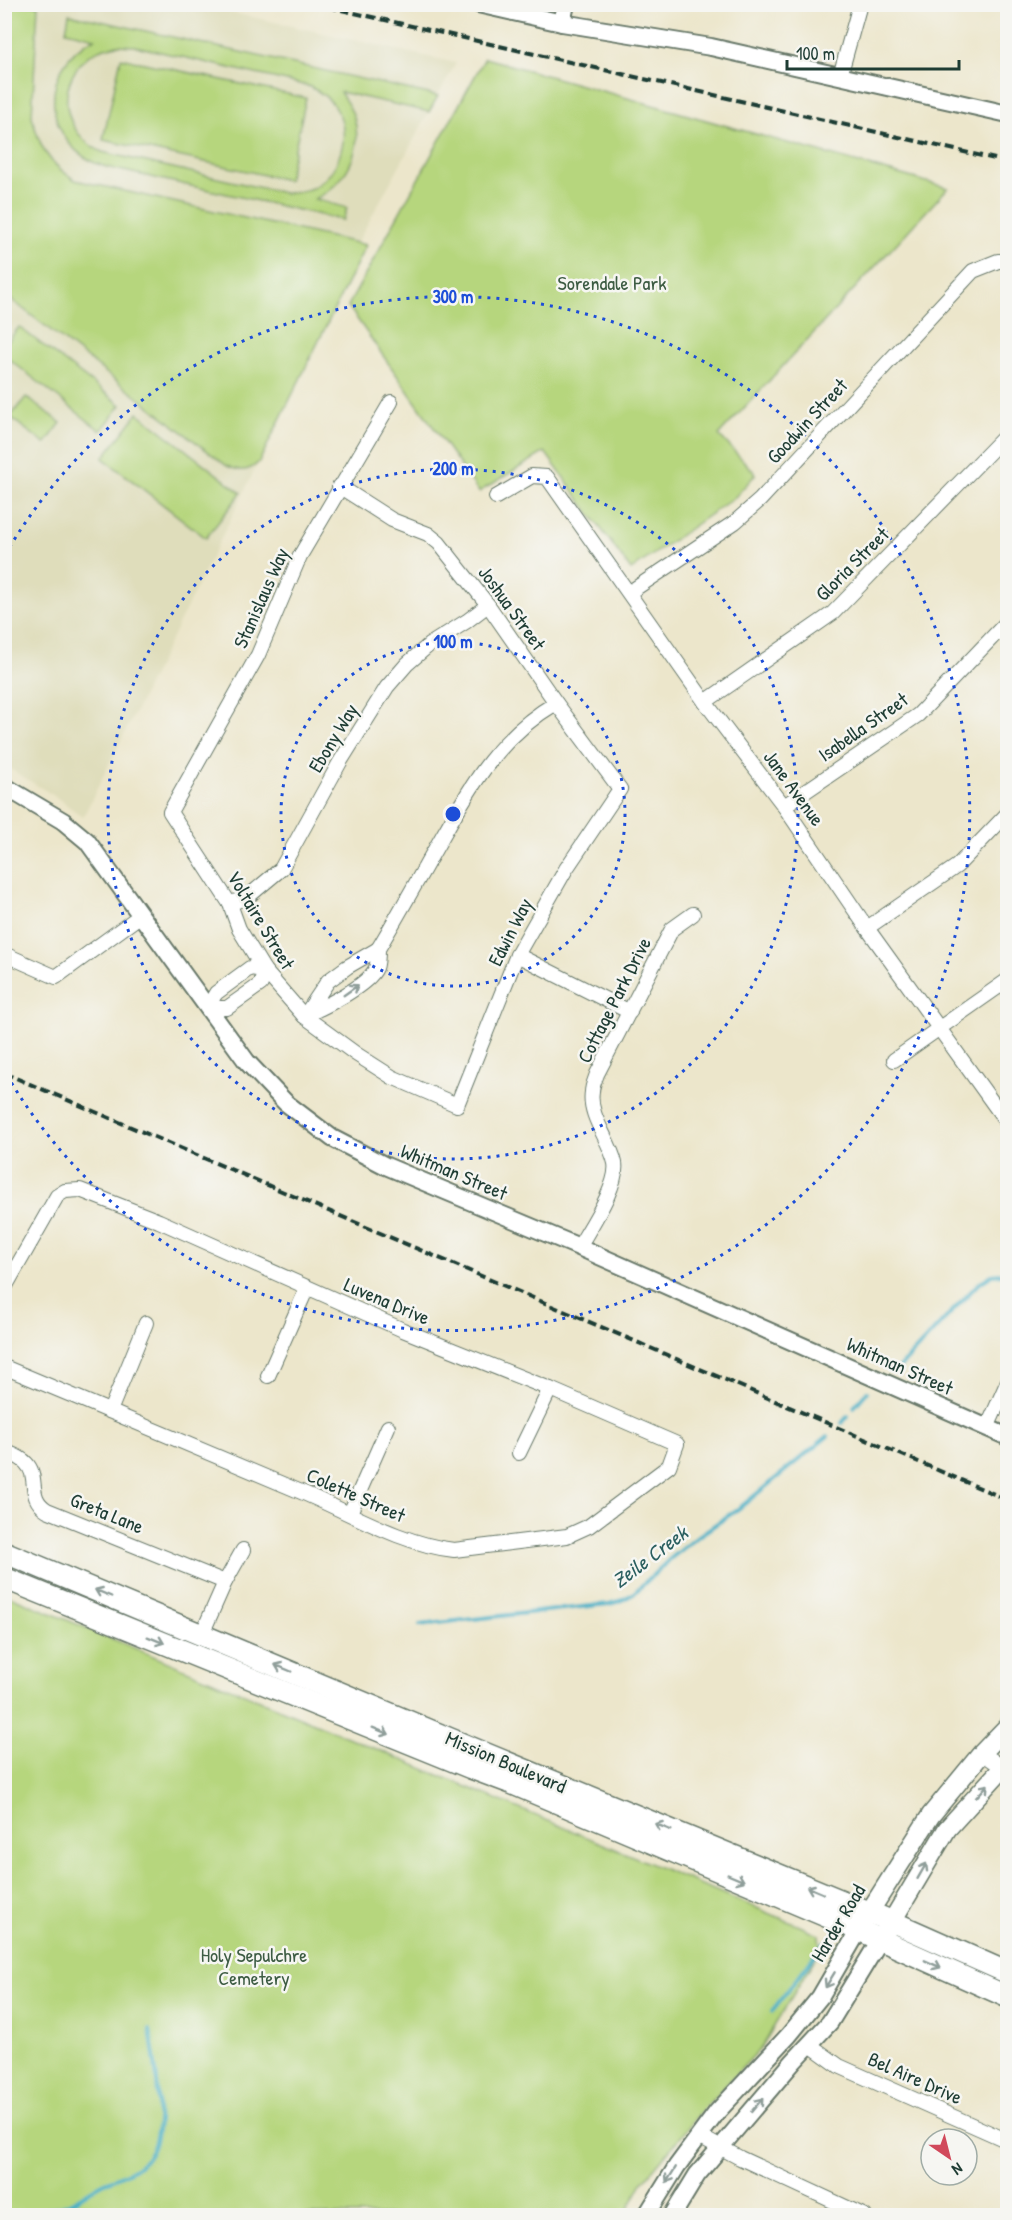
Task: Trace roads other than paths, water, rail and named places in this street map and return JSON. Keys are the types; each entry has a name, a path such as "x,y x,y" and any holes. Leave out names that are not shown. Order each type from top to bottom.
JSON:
{"main road":[{"name":"Mission Boulevard","path":"4,1551 528,1770 864,1921 880,1940 1008,1998"},
{"name":"Mission Boulevard","path":"4,1578 512,1783 584,1815 864,1921 893,1922 1008,1973"},
{"name":"Harder Road","path":"864,1921 931,1815 982,1753 1008,1726"},
{"path":"448,1759 476,1758 516,1775 523,1775 528,1770"},
{"path":"880,1940 893,1922 947,1829 1006,1767"}],"street":[{"path":"478,4 562,23 680,40 1008,114"},
{"path":"562,23 566,4"},
{"path":"840,76 860,4"},
{"name":"Goodwin Street","path":"630,592 735,522 760,500 973,271 1003,261"},
{"name":"Stanislaus Way","path":"170,812 258,655 300,556 390,402"},
{"name":"Gloria Street","path":"705,702 833,613 1008,433"},
{"name":"Jane Avenue","path":"496,497 532,476 547,477 630,592 705,702 784,806 867,928 1008,1124"},
{"name":"Joshua Street","path":"339,486 392,520 428,534 439,543 488,605 556,703 620,789"},
{"name":"Ebony Way","path":"230,904 250,896 281,869 340,762 387,687 407,664 429,645 488,605"},
{"name":"Isabella Street","path":"784,806 918,715 1008,621"},
{"path":"304,1016 331,1004 368,978 377,967 378,948 466,794 488,762 507,740 532,718 556,703"},
{"name":"Whitman Street","path":"4,786 63,822 87,841 207,1008 266,1084 294,1110 332,1138 386,1166 579,1247 1008,1437"},
{"name":"Edwin Way","path":"457,1105 517,955 566,869 620,789"},
{"name":"Voltaire Street","path":"170,812 230,904 239,929 264,970 304,1016 392,1077 457,1105"},
{"path":"867,928 957,866 1008,813"},
{"name":"Cottage Park Drive","path":"579,1247 607,1195 615,1164 594,1111 591,1094 597,1074 672,929 693,914"},
{"path":"4,954 56,977 141,915"},
{"path":"304,1016 328,981 378,948"},
{"path":"517,955 630,1012"},
{"path":"207,1008 227,1008 261,984 264,970"},
{"path":"894,1060 1008,980"},
{"name":"Luvena Drive","path":"4,1289 57,1197 72,1189 84,1191 159,1221 403,1330 550,1389 677,1444"},
{"path":"268,1376 307,1288"},
{"path":"110,1411 146,1323"},
{"name":"Colette Street","path":"4,1367 350,1513 413,1542 454,1550 567,1536 589,1526 669,1466 677,1444"},
{"path":"987,1428 1008,1381"},
{"path":"519,1453 550,1389"},
{"path":"350,1513 388,1427"},
{"name":"Greta Lane","path":"4,1451 25,1461 30,1469 38,1504 46,1510 225,1582"},
{"path":"202,1634 225,1582 243,1550"},
{"path":"982,1753 1006,1767"},
{"name":"Harder Road","path":"646,2216 677,2166 701,2137 717,2112 789,2035 820,1997 864,1921"},
{"path":"672,2216 697,2175 836,2014 880,1940"},
{"name":"Bel Aire Drive","path":"810,2045 839,2066 1008,2141"},
{"path":"701,2137 721,2149 865,2216"},
{"path":"828,2216 834,2202"}],"waterway":[{"name":"Zeile Creek","path":"896,1371 978,1284 992,1275 1008,1273"},
{"name":"Zeile Creek","path":"854,1407 867,1392"},
{"name":"Zeile Creek","path":"842,1423 848,1416"},
{"name":"Zeile Creek","path":"420,1625 620,1601 633,1594 670,1559 738,1509 828,1436"},
{"path":"772,2011 825,1942"},
{"name":"Zeile Creek","path":"15,2216 56,2208 69,2203 100,2184 134,2169 148,2157 154,2146 158,2114 157,2077 150,2030"}],"railway":[{"path":"315,4 1008,162"},
{"path":"4,1073 1008,1500"}],"park label":[{"name":"Sorendale Park","path":"612,283"},
{"name":"Holy Sepulchre Cemetery","path":"254,1966"}]}
